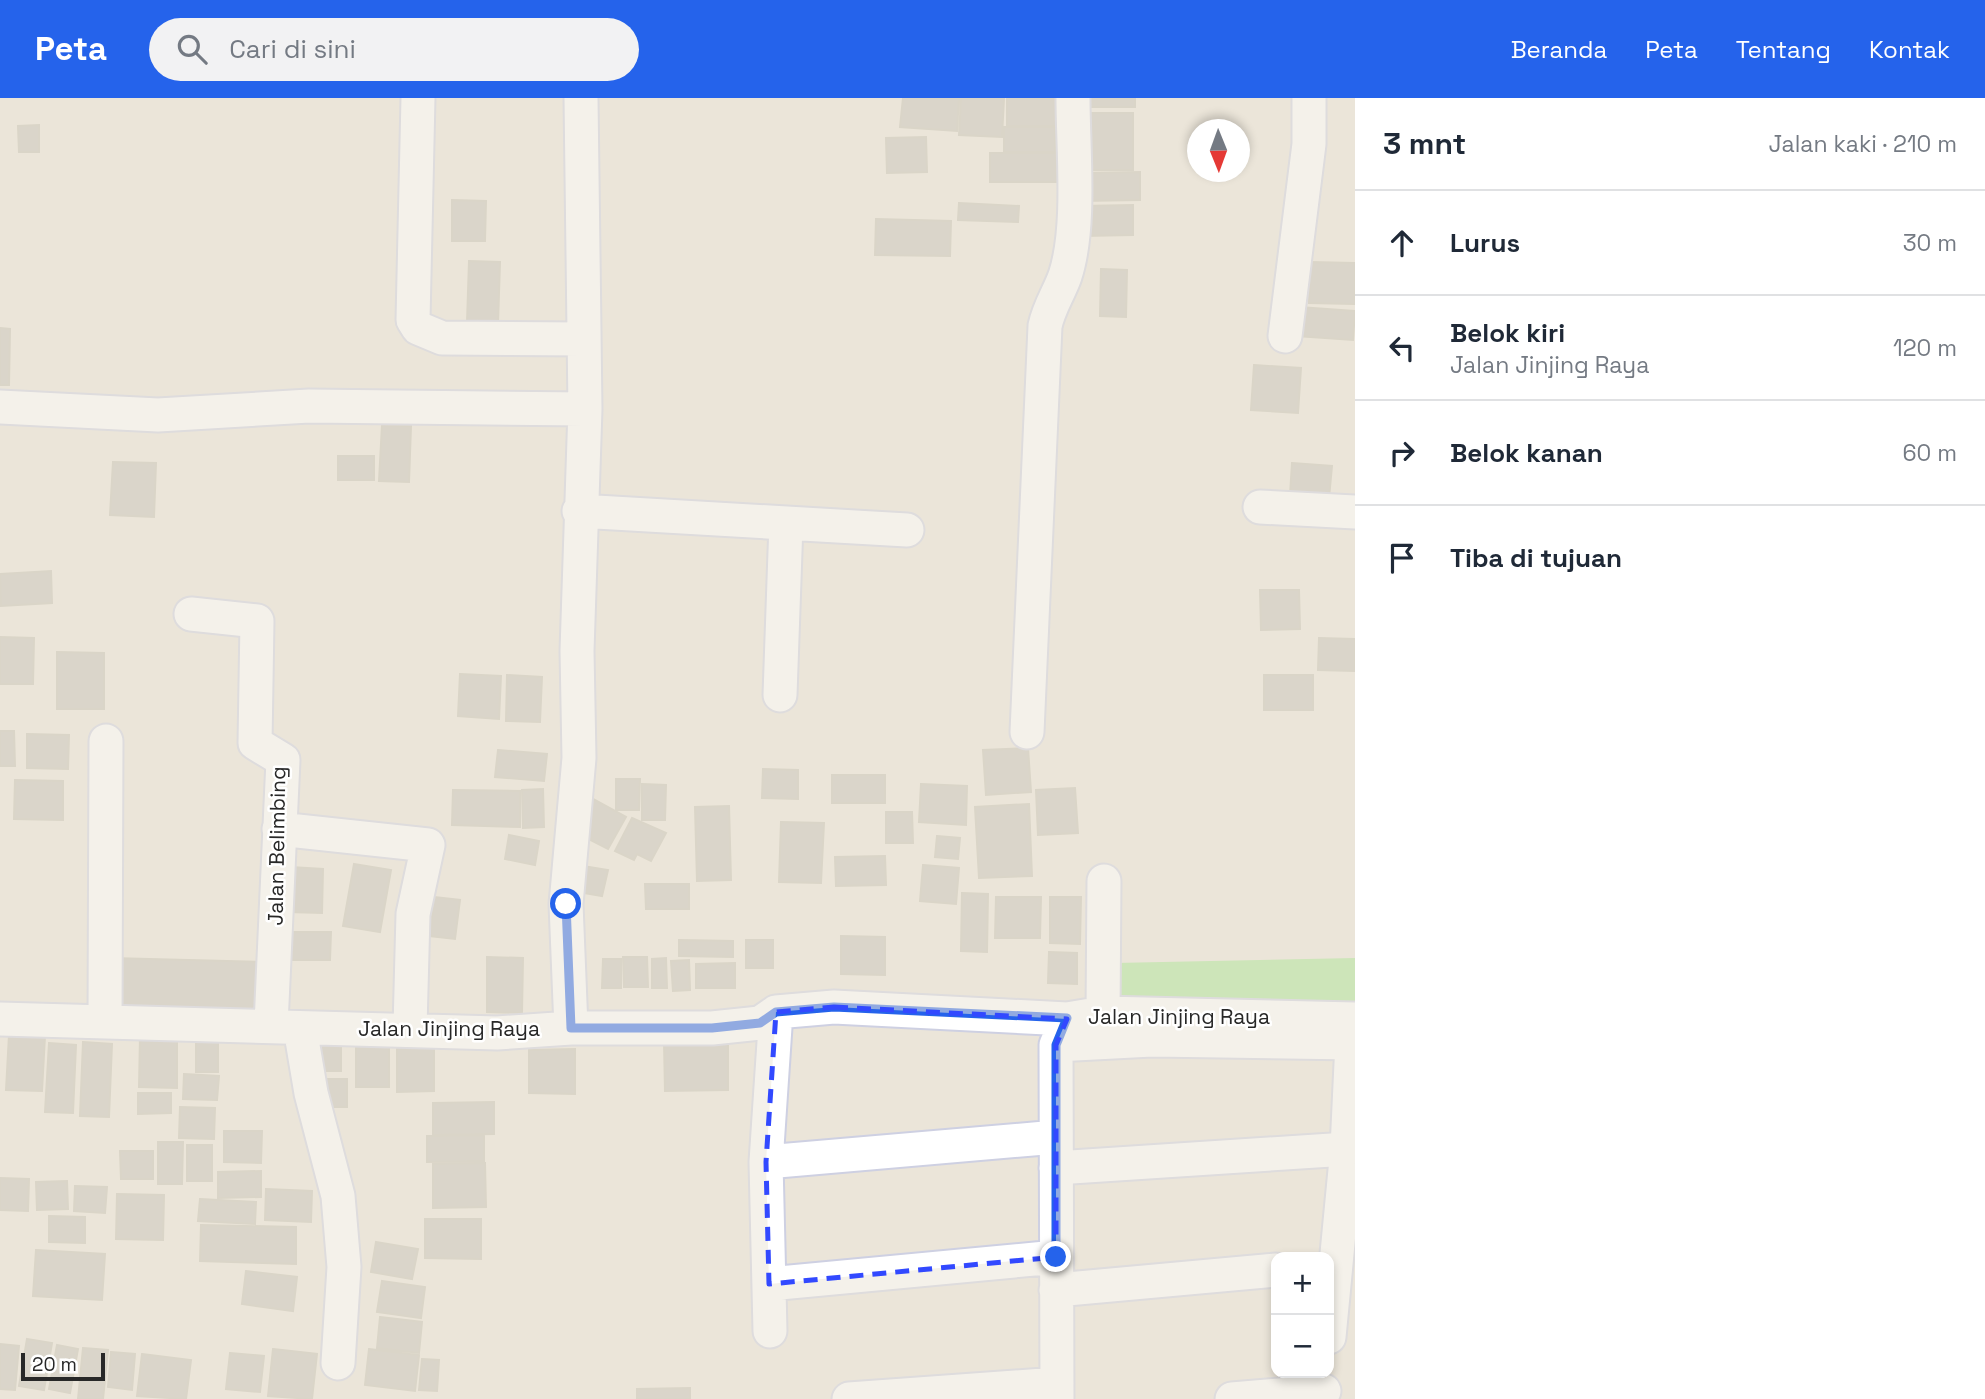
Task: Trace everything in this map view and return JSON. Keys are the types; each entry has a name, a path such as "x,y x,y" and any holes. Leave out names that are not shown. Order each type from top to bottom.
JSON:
{"street":[{"path":"418,98 413,320 418,328 442,338 583,340"},
{"path":"571,1028 566,904 579,758 577,651 582,545 579,511 585,408 581,98"},
{"path":"1027,732 1045,326 1050,303 1065,277 1072,236 1073,98"},
{"path":"1285,336 1309,144 1309,98"},
{"path":"0,407 158,415 309,406 585,408"},
{"path":"1260,507 1355,512"},
{"path":"579,511 907,530"},
{"path":"780,695 786,523"},
{"name":"Jalan Belimbing","path":"191,614 257,621 255,743 283,760 279,829 286,1027 311,1094 338,1196 344,1267 338,1363"},
{"path":"105,1022 106,741"},
{"path":"279,829 428,845 413,914 410,1028"},
{"path":"1102,1013 1104,881"},
{"name":"Jalan Jinjing Raya","path":"0,1018 410,1028 497,1033 571,1028 712,1028 760,1023 776,1012 834,1007 1062,1032 1102,1013 1354,1035"},
{"path":"770,1331 766,1162 776,1012"},
{"path":"849,1399 1057,1391 1056,1152 1062,1032 1152,1040 1354,1035 1347,1149 1334,1252"},
{"path":"766,1162 1056,1152 1347,1149"},
{"path":"769,1284 1056,1257"},
{"path":"1056,1290 1271,1270"},
{"path":"1232,1399 1324,1388"}],"highlighted area":[{"path":"834,1007 1067,1019 1056,1045 1056,1257 769,1284 766,1162 776,1012"}],"green space":[{"path":"1355,958 1355,1047 1104,1043 1114,963"}],"building":[{"path":"903,98 959,98 957,131 900,127"},
{"path":"961,98 1004,98 1002,137 959,135"},
{"path":"1007,98 1061,98 1061,126 1007,126"},
{"path":"1083,98 1135,98 1135,107 1083,107"},
{"path":"1087,113 1133,113 1133,170 1087,170"},
{"path":"39,125 39,152 19,152 18,126"},
{"path":"1004,127 1055,127 1055,152 1004,152"},
{"path":"926,137 927,172 887,173 886,138"},
{"path":"990,153 1060,153 1059,182 990,182"},
{"path":"1140,172 1140,200 1081,201 1081,173"},
{"path":"452,200 486,201 485,241 452,241"},
{"path":"959,203 1019,206 1018,222 958,220"},
{"path":"1133,205 1133,235 1083,236 1082,206"},
{"path":"876,219 951,221 950,256 875,255"},
{"path":"469,261 500,262 498,324 467,322"},
{"path":"1310,262 1355,263 1355,304 1309,303"},
{"path":"1101,269 1127,270 1126,317 1100,316"},
{"path":"1299,307 1355,311 1353,340 1297,336"},
{"path":"0,328 10,329 9,385 0,385"},
{"path":"1254,365 1301,368 1298,413 1251,410"},
{"path":"382,425 411,426 409,482 379,481"},
{"path":"338,456 374,456 374,480 338,480"},
{"path":"113,462 156,463 154,517 110,515"},
{"path":"1292,463 1332,466 1329,498 1290,495"},
{"path":"51,571 52,603 1,606 0,574"},
{"path":"1260,590 1299,590 1300,629 1261,630"},
{"path":"0,637 34,638 33,684 0,684"},
{"path":"1319,638 1355,639 1355,671 1318,670"},
{"path":"57,652 104,653 104,709 57,709"},
{"path":"460,674 501,676 499,719 458,716"},
{"path":"507,675 542,677 540,722 506,721"},
{"path":"1264,675 1313,675 1313,710 1264,710"},
{"path":"0,731 14,731 15,766 0,766"},
{"path":"27,734 69,735 68,769 27,768"},
{"path":"1028,748 1031,792 986,795 983,750"},
{"path":"498,750 547,754 544,781 495,777"},
{"path":"763,769 798,770 798,799 762,798"},
{"path":"832,775 885,775 885,803 832,803"},
{"path":"616,779 640,779 639,810 616,810"},
{"path":"15,780 63,781 63,820 14,819"},
{"path":"642,784 666,785 665,820 642,820"},
{"path":"921,784 967,786 966,825 919,822"},
{"path":"1075,788 1078,833 1038,835 1036,790"},
{"path":"543,789 544,827 523,828 522,790"},
{"path":"453,790 520,791 520,827 452,825"},
{"path":"593,799 626,817 608,849 575,832"},
{"path":"1029,804 1032,876 979,878 975,807"},
{"path":"729,806 731,880 697,881 695,807"},
{"path":"886,812 912,812 913,843 886,843"},
{"path":"632,818 666,833 651,861 637,854 634,860 615,851"},
{"path":"781,822 824,823 821,883 779,882"},
{"path":"509,835 539,841 535,865 505,859"},
{"path":"937,836 960,838 958,859 935,857"},
{"path":"885,856 886,885 836,886 835,857"},
{"path":"354,864 391,870 380,932 343,926"},
{"path":"923,865 959,868 956,904 920,901"},
{"path":"583,866 608,870 602,896 578,892"},
{"path":"290,867 323,869 322,913 288,912"},
{"path":"645,884 689,884 689,909 646,909"},
{"path":"962,893 988,894 987,952 961,951"},
{"path":"434,897 460,900 455,939 430,936"},
{"path":"996,897 1041,897 1040,938 995,938"},
{"path":"1050,897 1081,897 1080,944 1050,943"},
{"path":"292,932 331,932 330,960 292,960"},
{"path":"841,936 885,937 885,975 841,974"},
{"path":"679,940 733,941 733,957 679,956"},
{"path":"746,940 773,940 773,968 746,968"},
{"path":"1049,952 1077,953 1077,984 1048,983"},
{"path":"487,957 523,958 522,1013 487,1012"},
{"path":"623,957 647,957 648,987 624,987"},
{"path":"111,958 261,962 259,1019 110,1015"},
{"path":"666,958 667,988 652,988 652,959"},
{"path":"603,959 621,959 621,988 602,988"},
{"path":"689,960 690,990 673,991 671,961"},
{"path":"735,963 735,988 696,988 696,964"},
{"path":"9,1035 45,1036 42,1091 6,1090"},
{"path":"397,1036 434,1036 434,1091 397,1092"},
{"path":"140,1037 177,1038 177,1088 139,1087"},
{"path":"196,1038 218,1038 218,1072 196,1072"},
{"path":"314,1040 341,1040 341,1071 314,1071"},
{"path":"728,1041 728,1090 665,1091 664,1042"},
{"path":"83,1042 112,1044 109,1117 80,1116"},
{"path":"49,1043 76,1045 73,1113 45,1112"},
{"path":"389,1043 389,1087 356,1087 356,1044"},
{"path":"575,1049 575,1094 529,1093 529,1050"},
{"path":"184,1074 219,1076 217,1100 183,1099"},
{"path":"318,1079 347,1079 347,1107 318,1107"},
{"path":"138,1093 171,1093 171,1113 138,1114"},
{"path":"494,1102 494,1134 433,1135 433,1103"},
{"path":"180,1107 215,1108 214,1139 179,1138"},
{"path":"224,1131 262,1131 261,1163 224,1162"},
{"path":"484,1135 484,1161 427,1162 427,1136"},
{"path":"158,1142 183,1142 182,1184 158,1184"},
{"path":"187,1145 212,1145 212,1181 187,1181"},
{"path":"120,1151 153,1151 153,1179 121,1179"},
{"path":"485,1163 486,1207 433,1208 433,1164"},
{"path":"261,1171 261,1197 218,1198 218,1172"},
{"path":"0,1178 29,1179 28,1211 0,1210"},
{"path":"67,1181 68,1209 37,1210 36,1182"},
{"path":"75,1186 107,1187 105,1213 74,1211"},
{"path":"266,1189 312,1191 311,1222 265,1220"},
{"path":"117,1194 164,1195 163,1240 116,1239"},
{"path":"200,1199 256,1202 255,1224 198,1221"},
{"path":"49,1216 85,1217 85,1243 49,1242"},
{"path":"425,1219 481,1219 481,1259 425,1258"},
{"path":"201,1225 296,1227 296,1264 200,1261"},
{"path":"376,1242 418,1249 412,1279 371,1272"},
{"path":"36,1250 105,1254 102,1300 33,1296"},
{"path":"246,1271 297,1277 293,1311 242,1304"},
{"path":"382,1281 425,1287 421,1318 377,1312"},
{"path":"380,1317 422,1322 419,1353 377,1348"},
{"path":"27,1339 52,1343 44,1390 19,1386"},
{"path":"0,1344 19,1346 15,1390 0,1389"},
{"path":"57,1345 78,1349 70,1393 49,1389"},
{"path":"83,1348 108,1350 103,1399 78,1399"},
{"path":"273,1349 317,1354 312,1399 268,1396"},
{"path":"369,1349 419,1355 415,1391 365,1385"},
{"path":"111,1352 135,1354 132,1390 108,1387"},
{"path":"230,1353 264,1356 260,1392 226,1389"},
{"path":"142,1354 191,1360 186,1399 137,1396"},
{"path":"422,1359 439,1360 437,1391 419,1390"},
{"path":"690,1388 690,1399 637,1399 637,1389"}],"route":[{"path":"566,904 571,1028 712,1028 760,1023 776,1012 834,1007 1067,1018 1056,1045 1056,1257"}]}
